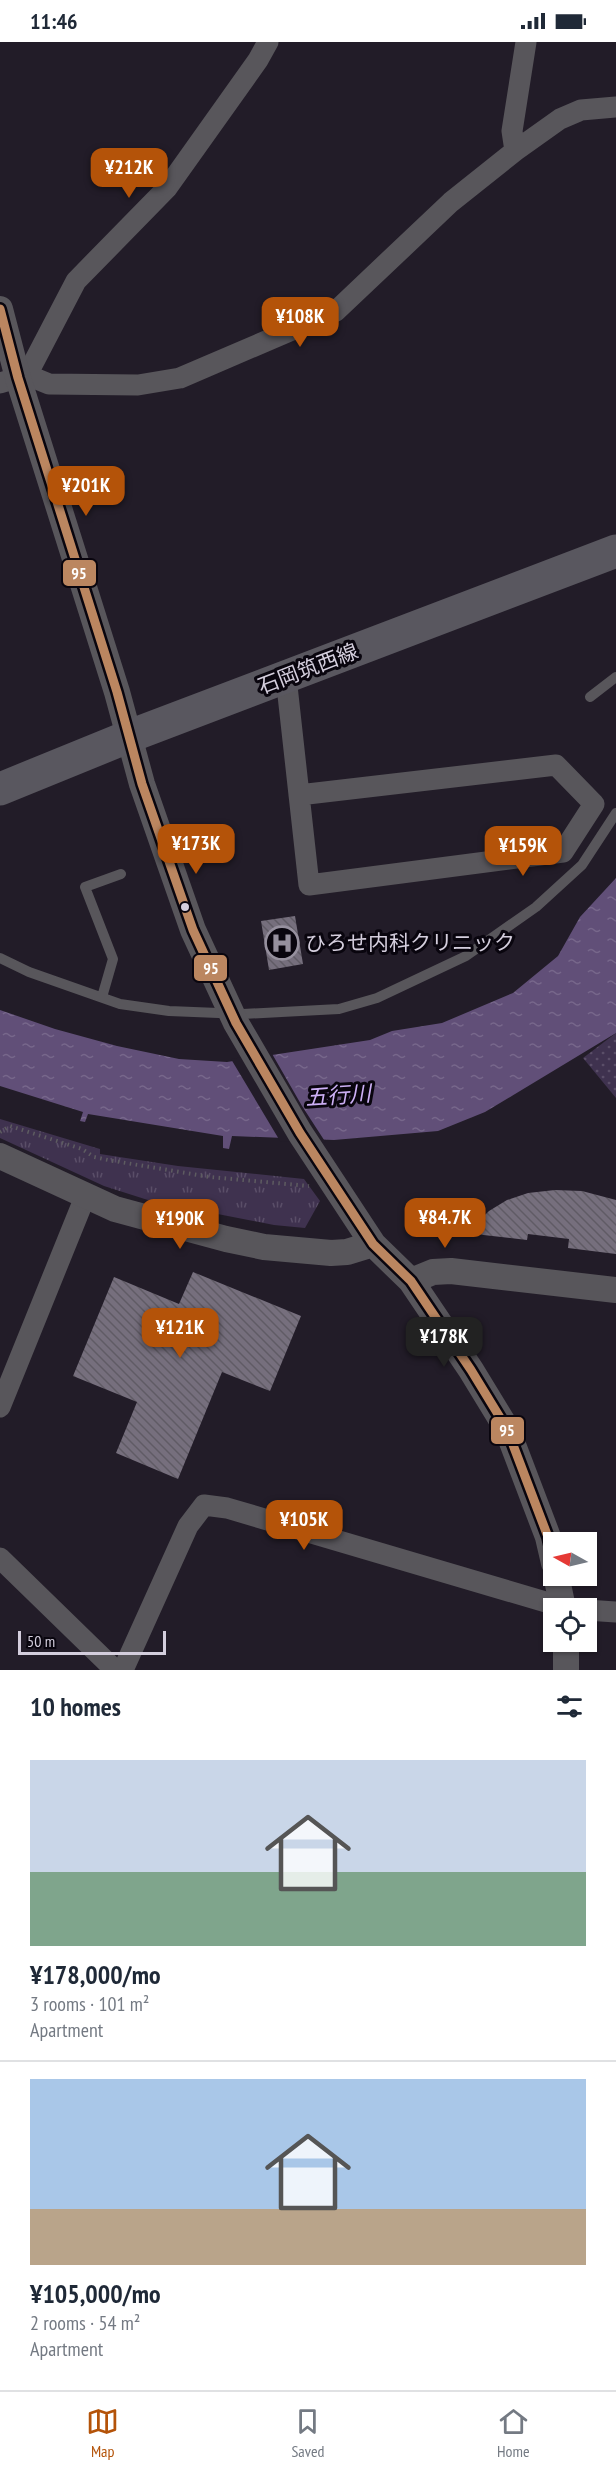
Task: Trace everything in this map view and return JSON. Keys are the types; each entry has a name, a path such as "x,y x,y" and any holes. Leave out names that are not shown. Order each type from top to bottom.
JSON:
{"main road":[{"name":"石岡筑西線","path":"0,789 130,736 616,551"}],"street":[{"path":"15,378 76,281 166,188 258,60 268,42"},
{"path":"515,151 512,131 526,42"},
{"path":"15,378 49,384 138,386 158,383 180,378 336,311 451,201 560,118 581,110 616,107"},
{"path":"0,309 15,378 130,736 160,840 193,930 233,1018 325,1184 373,1244 411,1281 471,1370 507,1429 546,1532"},
{"path":"286,677 299,795 309,885 563,852 594,804 556,765 299,795"},
{"path":"0,1156 115,1209 162,1223 264,1247 331,1253 347,1252 373,1244"},
{"path":"0,1407 86,1197"},
{"path":"411,1281 434,1272 451,1270 616,1290"},
{"path":"123,1670 188,1526 204,1505 227,1508 543,1602"},
{"path":"0,1558 115,1670"},
{"path":"0,1577 30,1588"},
{"path":"597,1611 616,1612"},
{"path":"566,1652 566,1670"}],"lane":[{"path":"590,697 616,677"},
{"path":"0,958 29,972 120,1004 233,1018 339,1009 377,999 466,956 536,908 582,865 616,813"},
{"path":"102,997 113,959 85,887 122,874"}],"path":[{"path":"0,1132 10,1126 82,1149 94,1157 152,1169 325,1184"}],"green space":[{"path":"616,1033 616,1098 583,1058"},
{"path":"0,1119 100,1149 100,1154 178,1166 304,1179 320,1201 305,1228 274,1225 151,1201 104,1186 0,1138"}],"water":[{"name":"五行川","path":"616,878 616,1033 485,1112 438,1131 334,1140 232,1136 229,1149 223,1148 223,1136 88,1114 85,1122 80,1121 83,1112 0,1086 0,1010 55,1029 117,1046 179,1059 227,1062 370,1040 392,1031 442,1023 513,993 558,956 580,917"}],"pier":[{"path":"271,1052 326,1143 280,1141 231,1059"}],"building":[{"name":"ひろせ内科クリニック","path":"295,916 303,964 269,970 261,921"},
{"path":"555,1190 582,1191 616,1200 616,1254 568,1248 569,1239 528,1234 527,1240 466,1233 489,1211 507,1200 528,1193"},
{"path":"193,1272 301,1316 270,1391 222,1372 178,1479 116,1453 137,1402 73,1376 114,1277 179,1304"}],"transit line":[{"name":"95","path":"0,309 18,378 117,692 142,784 193,930 236,1023 300,1133 373,1244 411,1281 471,1370 507,1429 546,1532"}],"place":[{"name":"ひろせ内科クリニック","path":"282,943"}]}
